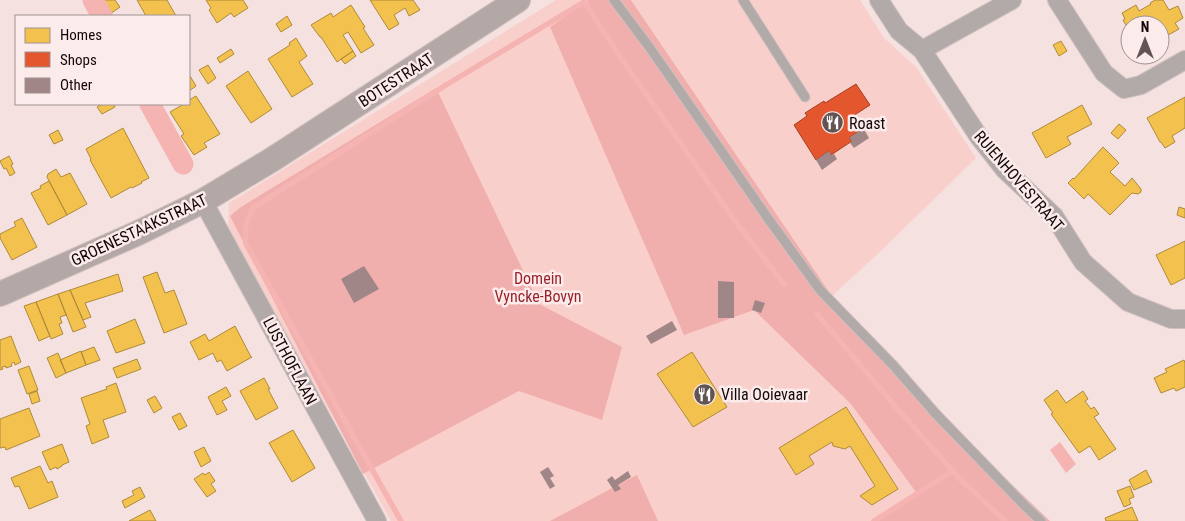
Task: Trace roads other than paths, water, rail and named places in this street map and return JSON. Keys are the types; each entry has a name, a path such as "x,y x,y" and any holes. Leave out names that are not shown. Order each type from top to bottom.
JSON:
{"street":[{"name":"BOTESTRAAT","path":"273,159 518,0"},
{"name":"RUIENHOVESTRAAT","path":"879,0 899,31 922,50 979,138 1005,170 1054,216 1083,262 1128,302 1171,319 1185,319"},
{"path":"922,50 1012,0"},
{"path":"1057,0 1104,73 1124,89 1141,85 1185,60"},
{"name":"GROENESTAAKSTRAAT","path":"0,294 138,233 203,201 273,159"},
{"name":"LUSTHOFLAAN","path":"203,201 377,521"}],"lane":[{"path":"614,0 650,48 766,217 820,290 892,364 942,420 1041,521"},
{"path":"744,0 805,97"}],"waterway":[{"path":"93,0 101,15"},
{"path":"401,521 246,244 245,229 253,208 446,85 584,2 735,221 784,284"},
{"path":"151,105 183,164"},
{"path":"817,314 959,478 1005,521"},
{"path":"874,521 953,471"}],"place":[{"name":"Roast","path":"833,123"},
{"name":"Villa Ooievaar","path":"705,394"}],"park label":[{"name":"Domein Vyncke-Bovyn","path":"538,287"}]}
